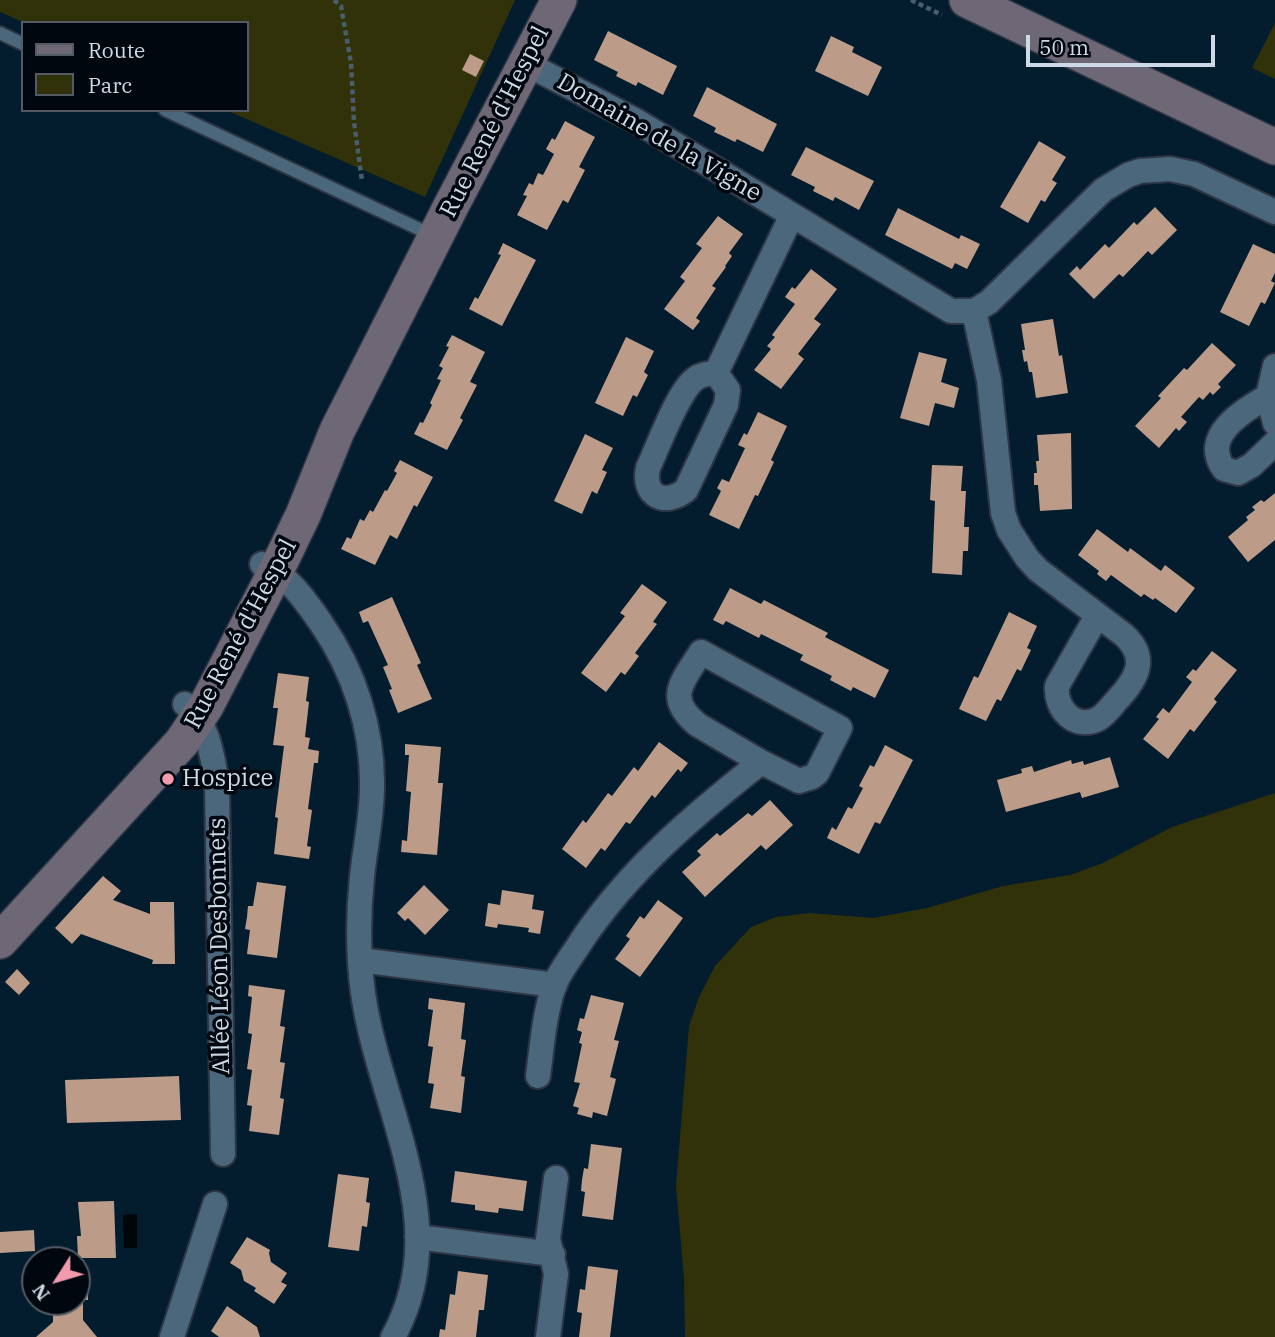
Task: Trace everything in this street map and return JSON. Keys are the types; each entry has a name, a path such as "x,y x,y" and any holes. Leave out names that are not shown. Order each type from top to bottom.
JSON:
{"main road":[{"name":"Rue René d'Hespel","path":"0,941 182,741 192,711 269,567 306,479 337,431 559,0"},
{"path":"968,1 1275,147"},
{"name":"Rue René d'Hespel","path":"0,917 115,797 192,711"}],"street":[{"name":"Domaine de la Vigne","path":"525,63 626,115 939,306 951,312 974,311"},
{"path":"1097,616 1038,570 1009,530 1000,497 989,380 974,311 1000,294 1103,190 1128,175 1157,169 1194,174 1275,212"},
{"path":"716,373 792,215"},
{"path":"1275,366 1268,396 1275,423"},
{"path":"716,373 728,390 726,405 686,489 677,497 660,498 648,486 648,468 688,387 695,379 705,374 716,373"},
{"path":"1268,396 1231,423 1218,439 1217,454 1224,469 1238,472 1252,465 1275,443"},
{"path":"269,567 299,593 332,639 354,685 364,718 372,787 361,880 360,960 371,1034 409,1164 417,1237 412,1293 393,1337"},
{"path":"701,652 840,727 817,773 812,777 799,781 761,762 698,725 680,704 680,687 701,652"},
{"name":"Allée Léon Desbonnets","path":"192,711 208,741 217,785 223,1154"},
{"path":"538,1076 555,985 599,916 646,861 698,812 761,762"},
{"path":"360,960 555,985"},
{"path":"548,1337 556,1274 548,1230 556,1178"},
{"path":"172,1337 215,1203"},
{"path":"417,1237 553,1254"}],"lane":[{"path":"0,33 21,43"},
{"path":"168,112 436,237"}],"path":[{"path":"334,0 341,6 351,63 354,122 364,203"}],"green space":[{"path":"0,0 515,0 425,197 231,112 248,112 248,21 21,21 0,12"},
{"path":"1275,23 1275,79 1252,68"},
{"path":"1275,793 1275,1337 685,1337 684,1278 676,1186 689,1026 699,997 715,966 751,927 776,917 809,913 873,918 927,908 1003,886 1070,875 1103,863 1172,827"}],"shaded area":[{"path":"137,1214 137,1248 124,1248 123,1215"}],"building":[{"path":"608,31 677,66 663,95 638,82 636,86 616,76 618,72 594,60"},
{"path":"831,36 854,47 852,52 882,67 868,96 815,71"},
{"path":"470,54 484,61 476,77 462,70"},
{"path":"707,87 777,124 763,152 737,139 735,142 714,132 716,128 693,116"},
{"path":"565,121 595,137 579,167 585,170 568,203 563,200 547,230 517,215 527,196 523,195 529,183 533,185 538,173 543,175 554,154 546,149 552,138 555,140"},
{"path":"1039,141 1066,157 1052,180 1057,183 1045,202 1041,200 1028,223 1000,207"},
{"path":"806,147 874,181 859,210 835,197 833,201 813,191 815,187 791,175"},
{"path":"1155,207 1177,230 1152,255 1148,251 1123,277 1119,274 1094,299 1069,274 1077,266 1080,270 1105,244 1109,248 1134,222 1137,225"},
{"path":"898,208 959,239 961,235 980,244 967,269 955,263 952,269 885,235"},
{"path":"718,216 743,234 729,253 732,256 712,286 716,288 696,318 700,321 693,330 664,309 685,281 680,277 702,248 696,244"},
{"path":"503,243 536,260 502,326 469,309 475,297 478,299 501,255 498,254"},
{"path":"1253,244 1275,254 1275,273 1271,281 1275,283 1265,304 1261,302 1249,326 1220,312"},
{"path":"811,269 837,289 814,319 821,324 798,354 804,359 781,389 754,370 771,349 767,346 775,337 772,335 795,304 785,297"},
{"path":"1053,319 1068,393 1036,398 1032,372 1029,372 1027,361 1024,362 1021,324"},
{"path":"452,335 485,352 470,382 477,385 447,450 414,434 432,405 430,403 441,380 437,379 443,368 439,366"},
{"path":"626,337 654,351 644,372 648,375 637,397 633,395 623,416 595,403"},
{"path":"1212,343 1236,365 1218,384 1221,387 1213,395 1210,392 1203,400 1199,397 1181,417 1187,422 1179,431 1176,428 1159,448 1135,426 1161,398 1158,396"},
{"path":"919,352 947,359 941,382 959,388 954,408 935,403 929,426 900,418"},
{"path":"758,412 787,426 771,460 774,462 739,529 709,515 721,491 717,488 722,479 729,482 745,448 738,445 744,433 747,435"},
{"path":"1071,433 1072,509 1040,511 1038,485 1034,485 1036,461 1039,461 1037,435"},
{"path":"585,434 613,448 602,470 607,472 597,494 592,491 582,514 554,501"},
{"path":"400,460 433,477 417,507 414,505 397,539 390,535 375,565 341,549 347,537 351,539 360,519 364,521 370,510 373,512 385,490 387,491 397,473 394,471"},
{"path":"932,465 963,466 961,491 966,491 964,527 969,527 968,551 963,551 962,575 932,573 935,501 930,500"},
{"path":"1275,493 1275,540 1248,562 1228,537 1248,520 1246,517 1255,510 1252,507"},
{"path":"1097,529 1128,552 1130,548 1161,571 1165,565 1195,588 1176,613 1155,598 1153,600 1144,594 1141,597 1111,575 1106,581 1097,574 1099,571 1078,555"},
{"path":"642,584 667,602 653,622 657,624 635,653 639,656 625,675 621,672 606,692 581,673 625,616 620,613"},
{"path":"730,588 761,604 764,600 828,633 825,637 889,670 875,698 853,687 851,691 830,680 832,676 800,660 803,655 761,634 759,638 726,621 723,625 713,620"},
{"path":"392,597 421,663 417,665 432,699 398,713 383,667 388,665 368,621 363,623 359,612"},
{"path":"1009,612 1037,626 1027,648 1031,650 1021,671 1017,669 1001,701 997,699 986,721 959,709 974,676 978,678"},
{"path":"1212,651 1237,670 1214,699 1217,702 1194,732 1190,729 1168,759 1143,739 1159,719 1156,717 1163,708 1169,713 1192,682 1186,677 1193,669 1196,671"},
{"path":"278,673 309,677 305,737 310,738 308,749 319,751 318,763 314,763 308,809 312,810 307,846 311,847 309,859 274,854 278,818 275,817 284,746 273,745 278,708 273,708"},
{"path":"659,742 688,763 681,772 678,769 655,798 652,795 630,824 626,822 605,851 601,848 586,868 562,849 583,820 586,823 608,793 612,796 634,767 638,771"},
{"path":"405,744 441,747 438,783 443,783 437,855 401,852 402,840 407,841 411,792 406,791 409,755 405,755"},
{"path":"885,745 913,760 880,824 875,822 859,854 827,838 832,827 836,830 848,807 852,809 863,788 859,786 870,765 874,767"},
{"path":"1110,757 1119,787 1082,798 1080,792 1006,812 997,780 1022,773 1021,769 1032,766 1034,772 1071,760 1072,764 1083,761 1084,765"},
{"path":"770,800 793,825 766,850 761,845 705,897 682,872 701,855 697,851 717,833 720,836 748,813 752,816"},
{"path":"103,876 121,891 113,900 150,914 150,902 174,902 175,964 152,964 153,960 81,934 72,944 55,928"},
{"path":"257,882 286,886 277,958 247,954 250,930 245,929 248,906 253,906"},
{"path":"424,885 449,910 425,935 408,918 405,921 397,913"},
{"path":"502,890 534,895 532,909 544,911 540,934 528,932 529,928 498,924 497,928 485,926 488,903 500,905"},
{"path":"658,900 683,918 640,977 615,959 630,939 626,936 640,916 644,919"},
{"path":"17,969 30,983 19,995 5,982"},
{"path":"249,985 285,990 280,1026 285,1027 280,1062 285,1063 280,1098 284,1099 279,1135 249,1131 252,1106 247,1105 252,1070 247,1069 252,1034 248,1033 252,997 248,996"},
{"path":"591,995 624,1003 614,1040 619,1041 610,1077 616,1079 607,1116 593,1112 592,1118 577,1114 579,1108 573,1106 580,1083 574,1082 582,1044 579,1043 582,1032 577,1030 580,1018 584,1019"},
{"path":"429,998 465,1003 461,1039 466,1040 461,1076 465,1077 461,1113 430,1108 434,1084 428,1083 433,1047 428,1046 433,1010 428,1009"},
{"path":"179,1076 181,1120 67,1123 65,1080"},
{"path":"591,1144 622,1148 613,1220 582,1216 585,1192 581,1191 582,1180 584,1168 588,1169"},
{"path":"455,1171 527,1181 523,1211 499,1208 498,1213 475,1210 475,1205 451,1202"},
{"path":"338,1174 369,1178 367,1227 362,1226 359,1251 328,1247"},
{"path":"114,1201 116,1258 91,1258 91,1246 77,1246 77,1236 81,1236 78,1202"},
{"path":"34,1230 35,1246 21,1246 21,1252 0,1253 0,1232"},
{"path":"247,1237 270,1250 271,1262 287,1273 281,1282 287,1285 274,1304 254,1291 256,1288 244,1281 241,1270 230,1263"},
{"path":"588,1266 618,1270 610,1337 579,1337 582,1313 577,1312 580,1289 585,1290"},
{"path":"458,1271 488,1275 484,1310 479,1310 476,1337 439,1337 440,1329 445,1330 450,1294 455,1295"},
{"path":"227,1306 257,1327 260,1337 219,1337 211,1331"},
{"path":"53,1316 83,1316 83,1320 97,1337 36,1337 53,1322"}],"place":[{"name":"Hospice","path":"168,779"}]}
